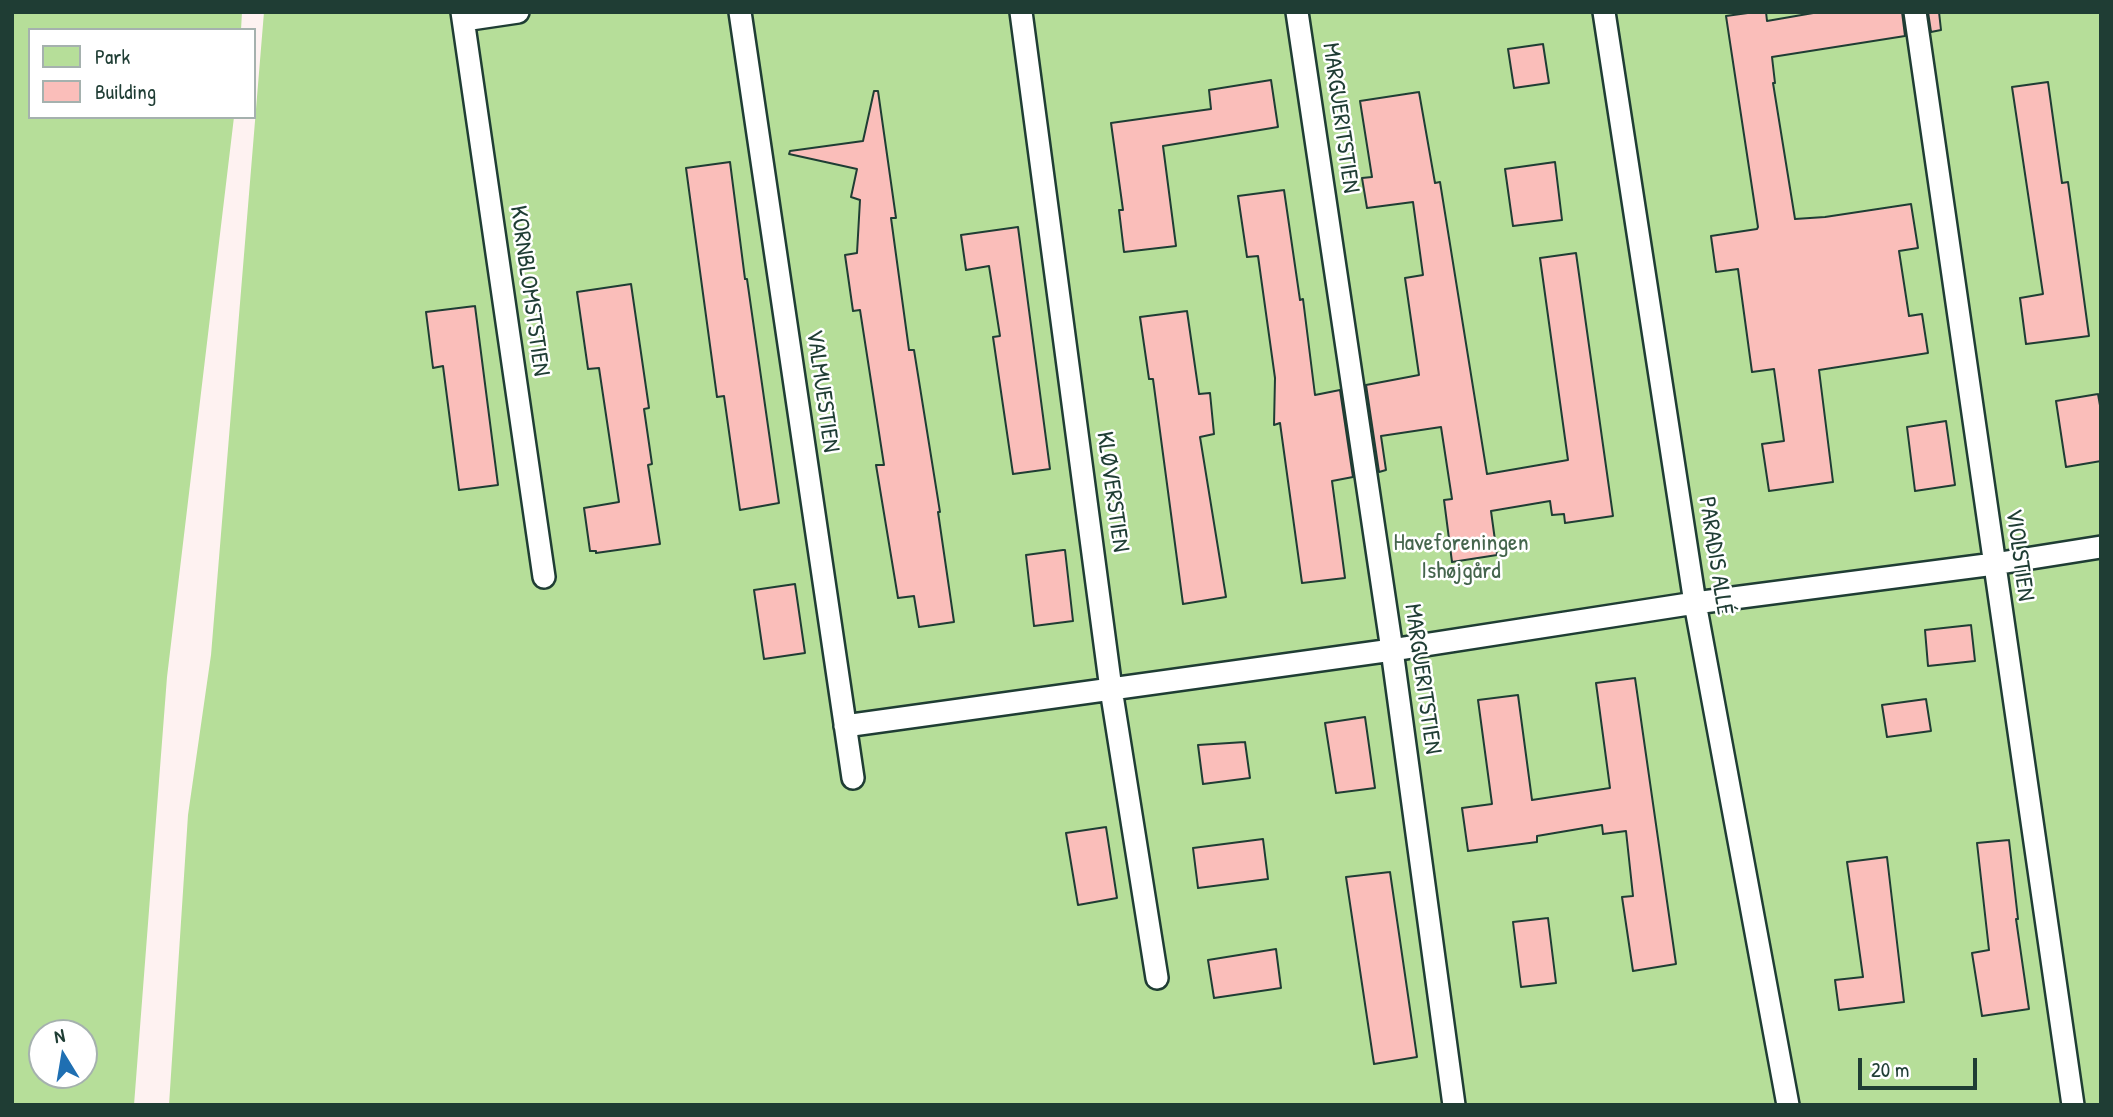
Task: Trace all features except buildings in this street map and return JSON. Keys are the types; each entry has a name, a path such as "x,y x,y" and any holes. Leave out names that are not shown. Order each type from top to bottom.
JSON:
{"lane":[{"path":"463,16 518,12"},
{"name":"VALMUESTIEN","path":"740,12 853,778"},
{"name":"KLØVERSTIEN","path":"1021,12 1111,689 1157,978"},
{"name":"MARGUERITSTIEN","path":"1297,12 1392,650 1454,1105"},
{"name":"PARADIS ALLÉ","path":"1604,12 1695,603 1788,1105"},
{"name":"VIOLSTIEN","path":"1915,12 2073,1105"},
{"name":"KORNBLOMSTSTIEN","path":"463,16 544,577"},
{"path":"845,726 2101,547"}],"green space":[{"path":"12,12 242,12 241,28 28,28 28,119 234,119 167,677 134,1105 12,1105"},
{"name":"Haveforeningen Ishøjgård","path":"264,12 2101,12 2101,1105 169,1105 188,815 211,655"}]}
